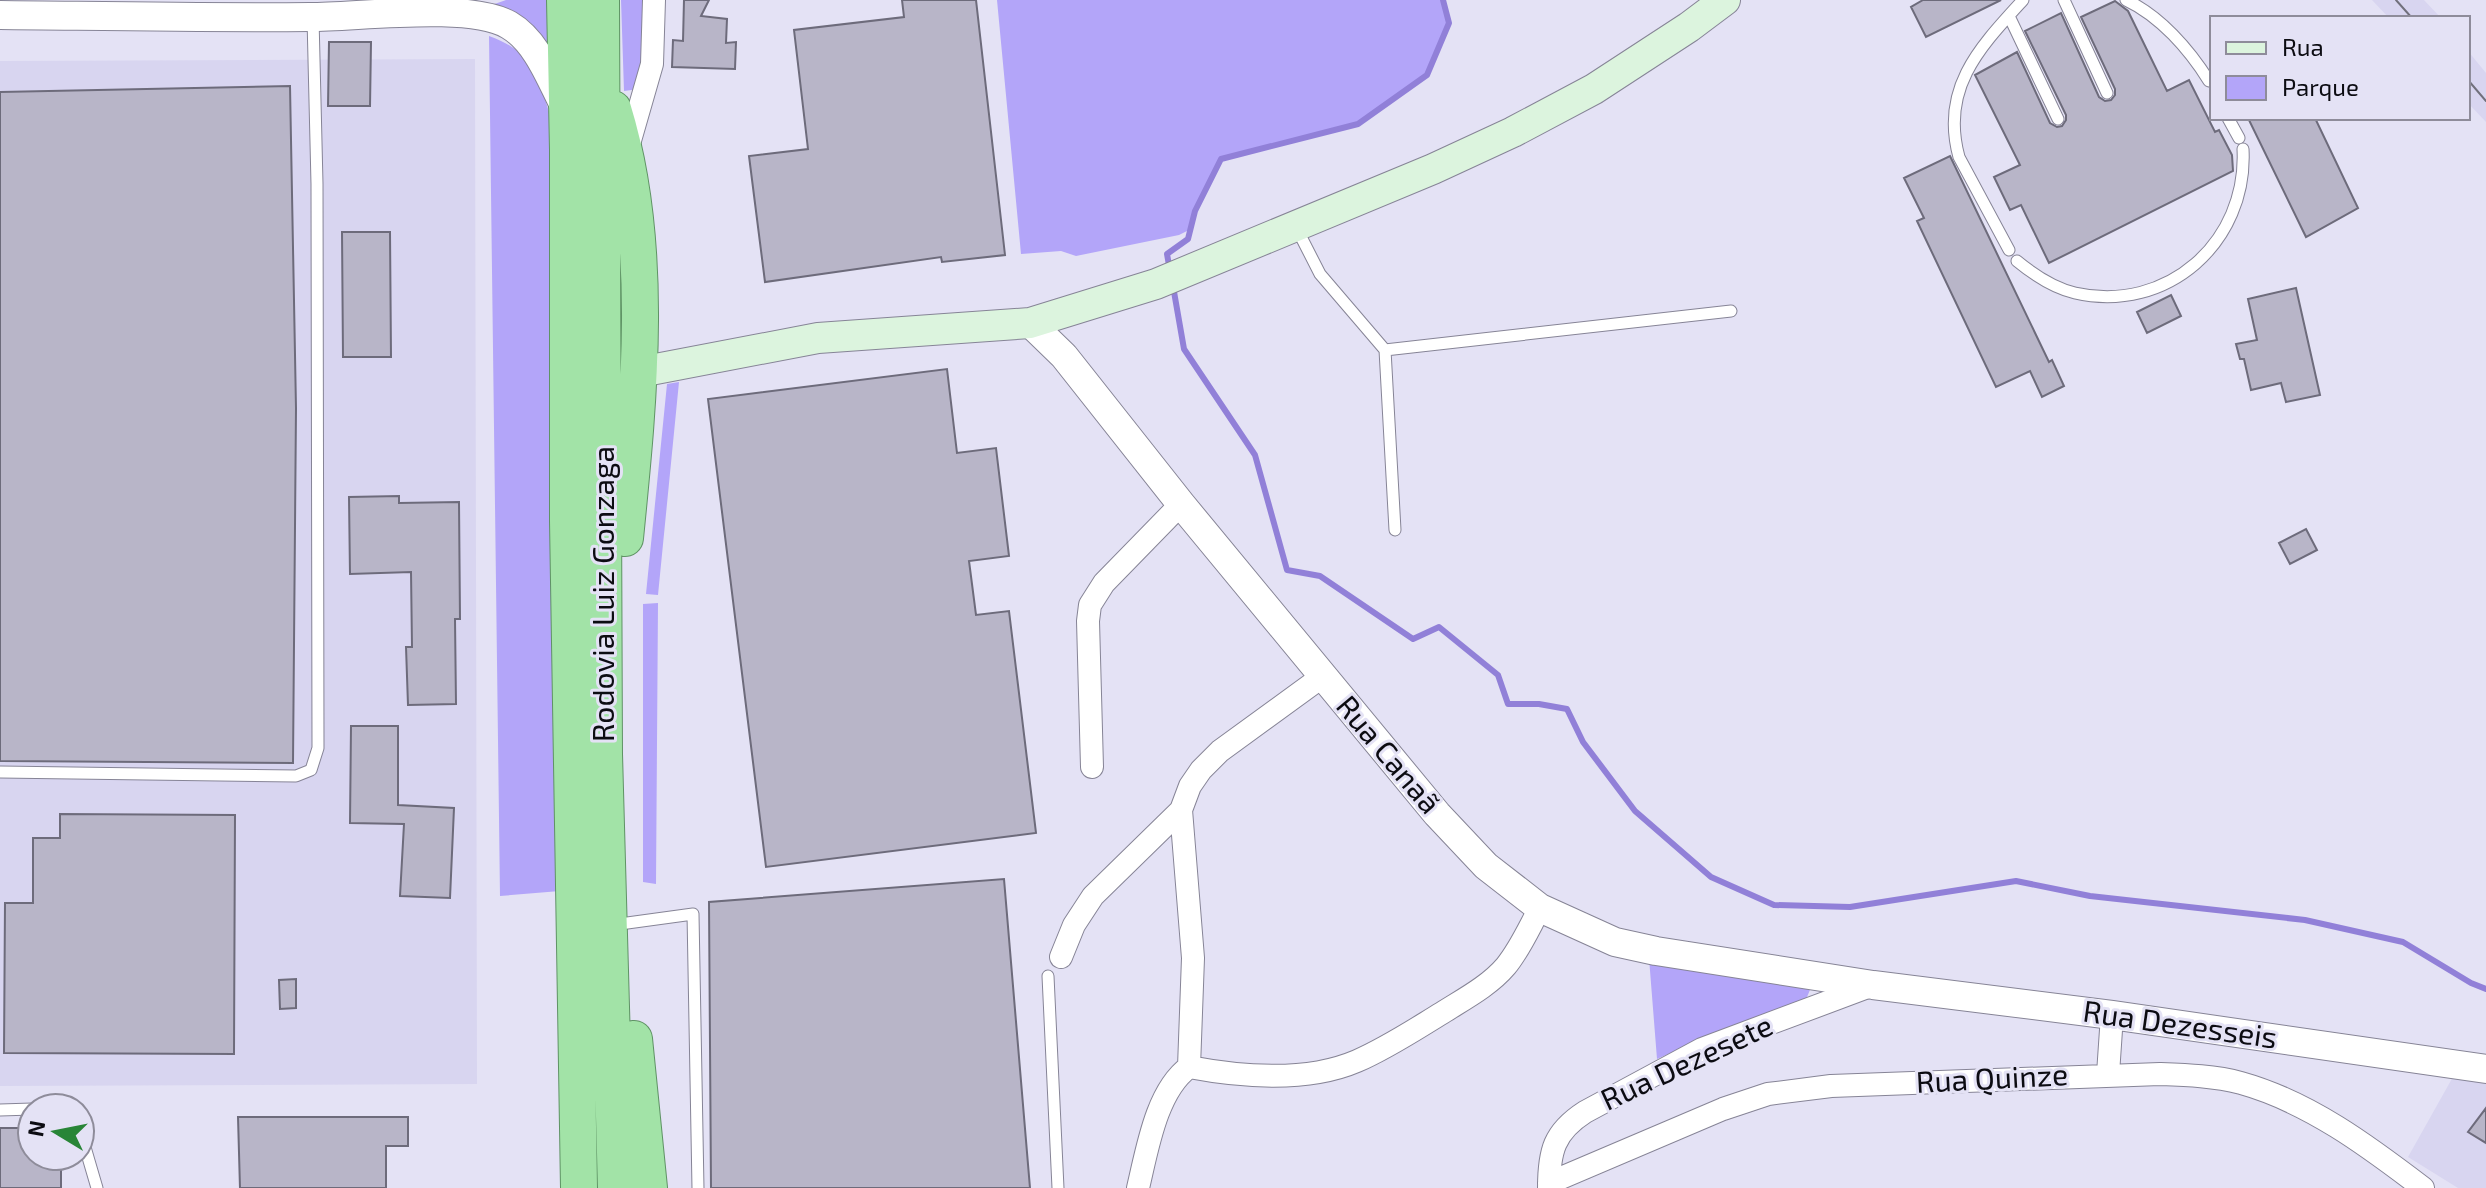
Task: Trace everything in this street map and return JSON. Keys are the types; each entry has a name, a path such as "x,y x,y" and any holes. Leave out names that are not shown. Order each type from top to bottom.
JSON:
{"highway":[{"name":"Rodovia Luiz Gonzaga","path":"565,0 568,521 579,1188"},
{"name":"Rodovia Luiz Gonzaga","path":"601,0 604,754 616,1188"},
{"path":"601,70 627,152 635,214 640,372 604,754"},
{"path":"608,884 620,924 649,1188"}],"main road":[{"path":"640,372 818,338 1030,323 1156,284 1433,169 1594,89 1725,0"}],"street":[{"path":"627,152 652,64 654,0"},
{"path":"0,15 300,14 481,6 522,34 535,51 566,109"},
{"name":"Rua Canaã","path":"1030,323 1064,356 1181,504 1437,814 1486,866 1540,908 1615,942 1873,985"},
{"path":"1092,767 1090,605 1104,583 1181,504"},
{"path":"1061,957 1074,925 1093,896 1181,810 1190,786 1201,770 1220,751 1323,676"},
{"path":"1138,1188 1151,1133 1161,1109 1173,1083 1189,1067 1193,958 1181,810"},
{"path":"1189,1067 1223,1074 1283,1074 1309,1073 1354,1062 1392,1044 1494,978 1513,957 1540,908"},
{"name":"Rua Dezesseis","path":"1873,985 2112,1015 2486,1069"},
{"name":"Rua Dezesete","path":"1549,1186 1554,1146 1560,1132 1585,1112 1702,1049 1873,985"},
{"path":"2108,1074 2112,1015"},
{"name":"Rua Quinze","path":"1549,1186 1723,1109 1768,1094 1831,1086 2108,1074 2200,1076 2240,1083 2286,1100 2332,1124 2378,1153 2423,1188"}],"lane":[{"path":"2009,250 1959,157 1954,109 1958,88 1966,71 2023,0"},
{"path":"2064,0 2107,93"},
{"path":"2126,0 2147,11 2166,28 2209,81"},
{"path":"0,772 296,776 311,770 315,764 318,748 317,200 300,14"},
{"path":"2009,16 2058,119"},
{"path":"2017,261 2048,282 2072,292 2096,296 2143,293 2179,277 2206,255 2227,227 2239,198 2244,168 2241,144 2229,120"},
{"path":"1296,226 1320,274 1385,350 1395,530"},
{"path":"1385,350 1731,311"},
{"path":"620,924 693,914 698,1188"},
{"path":"1048,976 1058,1188"}],"shaded area":[{"path":"2372,0 2424,0 2439,16 2387,16"},
{"path":"2470,53 2486,73 2486,122 2470,105"},
{"path":"475,59 477,1084 0,1086 0,61"},
{"path":"2454,1075 2486,1081 2486,1188 2458,1188 2408,1157"}],"green space":[{"path":"506,0 554,0 555,76 536,29 489,6"},
{"path":"621,0 646,0 639,89 624,91"},
{"path":"997,0 1443,0 1449,23 1427,75 1358,124 1221,159 1195,211 1191,229 1179,235 1076,256 1061,251 1021,254"},
{"path":"489,36 515,49 531,66 550,115 560,891 500,896"},
{"path":"679,382 658,595 646,594 667,384"},
{"path":"658,603 656,884 643,882 643,604"},
{"path":"1649,958 1812,985 1807,997 1800,1002 1736,1024 1657,1059"}],"building":[{"path":"684,0 709,0 701,16 727,19 726,43 736,42 735,69 672,67 673,40 683,41"},
{"path":"902,0 976,0 1005,255 942,262 941,257 765,282 749,156 808,149 794,30 904,17"},
{"path":"1923,0 2001,0 1926,37 1911,7"},
{"path":"2115,1 2128,11 2167,91 2189,80 2215,132 2219,130 2232,155 2233,171 2049,263 2021,205 2010,210 1994,177 2020,165 1975,75 2017,52 2050,123 2062,126 2066,115 2025,31 2061,13 2099,97 2105,101 2111,100 2115,89 2081,17"},
{"path":"329,42 371,42 370,106 328,106"},
{"path":"290,86 296,408 293,763 0,761 0,92"},
{"path":"2249,120 2316,120 2358,208 2306,237"},
{"path":"1950,156 2049,362 2052,360 2064,386 2042,397 2030,371 1996,387 1917,221 1924,218 1904,178"},
{"path":"342,232 390,232 391,357 343,357"},
{"path":"2296,288 2320,395 2286,402 2281,383 2251,390 2244,359 2240,359 2236,344 2257,340 2248,299"},
{"path":"2171,295 2181,316 2147,333 2137,312"},
{"path":"947,369 957,453 996,448 1009,556 969,561 976,615 1009,611 1036,833 766,867 708,399"},
{"path":"399,496 399,503 459,502 460,619 455,619 456,704 408,705 406,647 412,647 411,572 350,574 349,497"},
{"path":"2306,529 2317,550 2290,564 2279,543"},
{"path":"351,726 398,726 398,805 454,808 450,898 400,896 404,824 350,823"},
{"path":"60,814 235,815 234,1054 4,1053 5,903 33,903 33,838 60,838"},
{"path":"1004,879 1030,1188 711,1188 709,902"},
{"path":"296,979 296,1008 280,1009 279,980"},
{"path":"2486,1108 2486,1143 2468,1132"},
{"path":"238,1117 408,1117 408,1146 386,1146 386,1188 240,1188"},
{"path":"0,1128 16,1128 16,1172 61,1172 61,1188 0,1188"}],"waterway":[{"path":"1170,271 1167,254 1188,239 1195,211 1221,159 1358,124 1427,75 1449,23 1443,0"},
{"path":"1173,286 1184,349 1255,455 1287,570 1320,576 1413,639 1439,627 1498,675 1508,704 1539,704 1567,709 1583,742 1635,811 1711,877 1774,905 1850,907 2016,881 2090,896 2305,920 2403,942 2486,989"}],"tram line":[{"path":"2396,0 2410,16"},
{"path":"2470,82 2486,101"}]}
